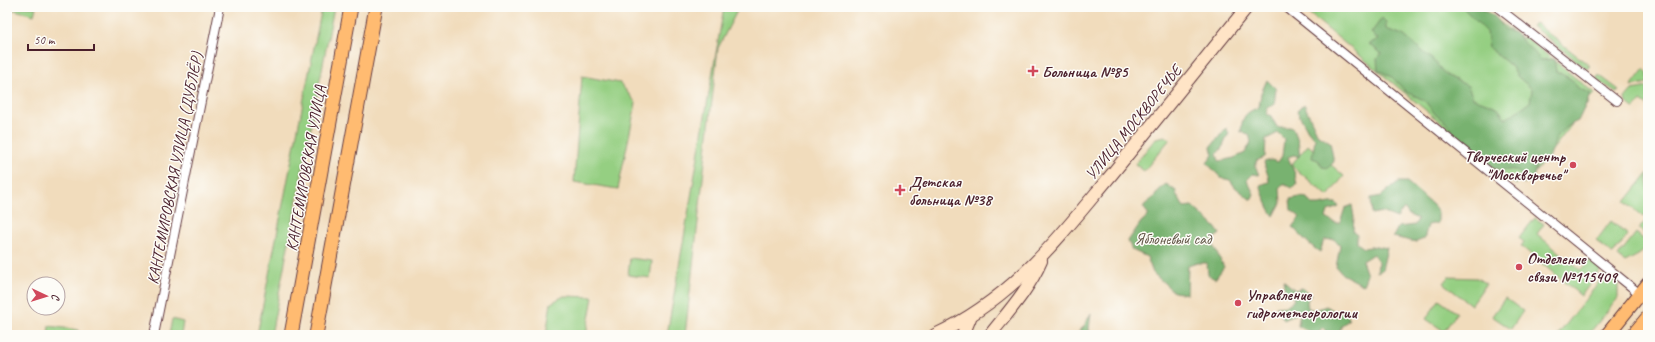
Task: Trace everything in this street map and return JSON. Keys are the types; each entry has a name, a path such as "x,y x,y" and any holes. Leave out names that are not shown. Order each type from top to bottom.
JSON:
{"main road":[{"name":"КАНТЕМИРОВСКАЯ УЛИЦА","path":"291,335 351,7"},
{"path":"316,335 376,7"},
{"name":"УЛИЦА МОСКВОРЕЧЬЕ","path":"941,334 970,318 1009,287 1042,256 1135,146 1247,7"},
{"name":"УЛИЦА МОСКВОРЕЧЬЕ","path":"990,335 1028,287 1042,256"},
{"path":"1608,335 1648,284"},
{"path":"1633,335 1648,317"},
{"path":"963,335 970,318"}],"street":[{"name":"КАНТЕМИРОВСКАЯ УЛИЦА (ДУБЛЁР)","path":"154,335 220,7"},
{"path":"1286,7 1640,294"},
{"path":"1497,7 1617,101"}],"green space":[{"path":"7,7 36,7 34,15"},
{"path":"322,7 334,7 271,335 257,335"},
{"path":"724,7 739,7 718,48 685,335 667,335"},
{"path":"1301,7 1480,7 1522,39 1524,36 1594,93 1591,97 1587,96 1584,100 1589,102 1530,179 1527,171 1522,177 1525,185 1519,181 1516,185"},
{"path":"1463,8 1477,8 1493,15 1501,23 1504,29 1515,33 1541,60 1554,59 1556,71 1571,79 1578,88 1591,94 1578,121 1562,131 1556,139 1550,156 1537,164 1533,178 1524,178 1513,170 1493,168 1487,165 1475,153 1471,142 1454,138 1450,126 1436,115 1424,100 1406,92 1392,77 1378,70 1377,59 1381,53 1369,44 1378,39 1371,33 1382,18 1386,22 1386,29 1403,35 1432,59 1446,75 1468,86 1473,98 1497,107 1506,119 1530,102 1532,89 1517,76 1511,66 1489,48 1487,32"},
{"path":"1535,23 1590,66 1587,69 1532,26"},
{"path":"1644,69 1648,73 1648,83 1631,86"},
{"path":"1599,75 1619,90 1616,92 1596,79"},
{"path":"582,76 620,83 636,103 618,189 574,182"},
{"path":"1267,80 1276,89 1274,105 1267,108 1267,114 1271,116 1277,127 1292,127 1299,145 1299,157 1294,155 1288,157 1295,174 1297,185 1292,188 1283,184 1280,187 1281,203 1274,216 1260,185 1269,182 1264,162 1271,160 1278,162 1282,156 1284,139 1278,133 1266,139 1265,157 1256,161 1256,168 1259,175 1253,174 1247,180 1254,194 1251,200 1235,187 1230,180 1221,178 1207,163 1213,155 1211,147 1226,128 1229,133 1223,146 1217,154 1219,161 1234,158 1245,153 1251,142 1249,134 1241,132 1242,122 1247,113 1259,107 1261,93"},
{"path":"1648,87 1648,106 1641,101 1636,107 1633,108 1626,102 1625,98 1632,90"},
{"path":"1304,104 1318,135 1330,142 1334,162 1328,168 1322,167 1318,160 1312,158 1315,139 1308,131 1297,111"},
{"path":"1165,136 1170,139 1144,171 1135,164 1156,138"},
{"path":"1308,145 1344,176 1328,196 1291,165"},
{"path":"1648,173 1648,211 1643,217 1625,202"},
{"path":"1398,182 1407,182 1434,206 1438,212 1438,223 1428,225 1424,239 1416,242 1393,237 1398,227 1415,225 1418,219 1409,215 1404,208 1397,218 1382,212 1372,214 1371,198 1381,196"},
{"name":"Яблоневый сад","path":"1166,184 1176,191 1177,196 1184,207 1192,206 1215,227 1220,234 1206,244 1214,247 1224,267 1215,279 1208,275 1207,263 1197,263 1188,266 1187,294 1174,292 1153,273 1147,257 1132,250 1128,241 1141,222 1149,215 1143,207"},
{"path":"1300,197 1308,198 1313,205 1336,203 1339,207 1328,211 1326,218 1335,223 1340,223 1345,208 1352,205 1354,217 1353,232 1357,235 1357,243 1364,248 1376,246 1387,248 1382,270 1377,272 1378,261 1373,254 1362,261 1367,275 1363,285 1342,274 1336,267 1340,246 1334,239 1324,240 1320,252 1309,244 1292,227 1300,217 1291,210 1290,199"},
{"path":"1535,218 1544,224 1537,234 1580,270 1591,259 1602,268 1581,296 1521,246 1524,242 1519,238"},
{"path":"1648,218 1648,236 1639,229"},
{"path":"1611,221 1628,235 1613,254 1596,241"},
{"path":"1636,233 1648,243 1647,246 1639,254 1625,262 1618,256"},
{"path":"630,258 652,261 650,278 628,275"},
{"path":"1605,274 1618,285 1618,298 1588,335 1558,335"},
{"path":"1448,277 1477,278 1486,284 1471,305 1443,283"},
{"path":"1283,280 1295,290 1302,288 1311,294 1307,301 1308,308 1315,310 1326,306 1335,311 1346,311 1349,320 1342,325 1338,335 1328,335 1323,327 1316,335 1298,326 1300,312 1284,320 1276,307 1286,306 1294,300 1292,295 1285,293"},
{"path":"564,296 593,297 586,335 546,335 551,303"},
{"path":"1505,298 1523,311 1511,329 1492,316"},
{"path":"1439,300 1457,313 1444,331 1426,319"},
{"path":"1091,313 1089,329 1091,335 1076,335 1084,326"},
{"path":"172,319 183,322 181,335 169,335"},
{"path":"49,326 79,330 78,335 48,335"}],"place":[{"name":"Больница №85","path":"1033,71"},
{"name":"Творческий центр \"Москворечье\"","path":"1573,165"},
{"name":"Детская больница №38","path":"900,190"},
{"name":"Отделение связи №115409","path":"1519,267"},
{"name":"Управление гидрометеорологии","path":"1238,303"}]}
